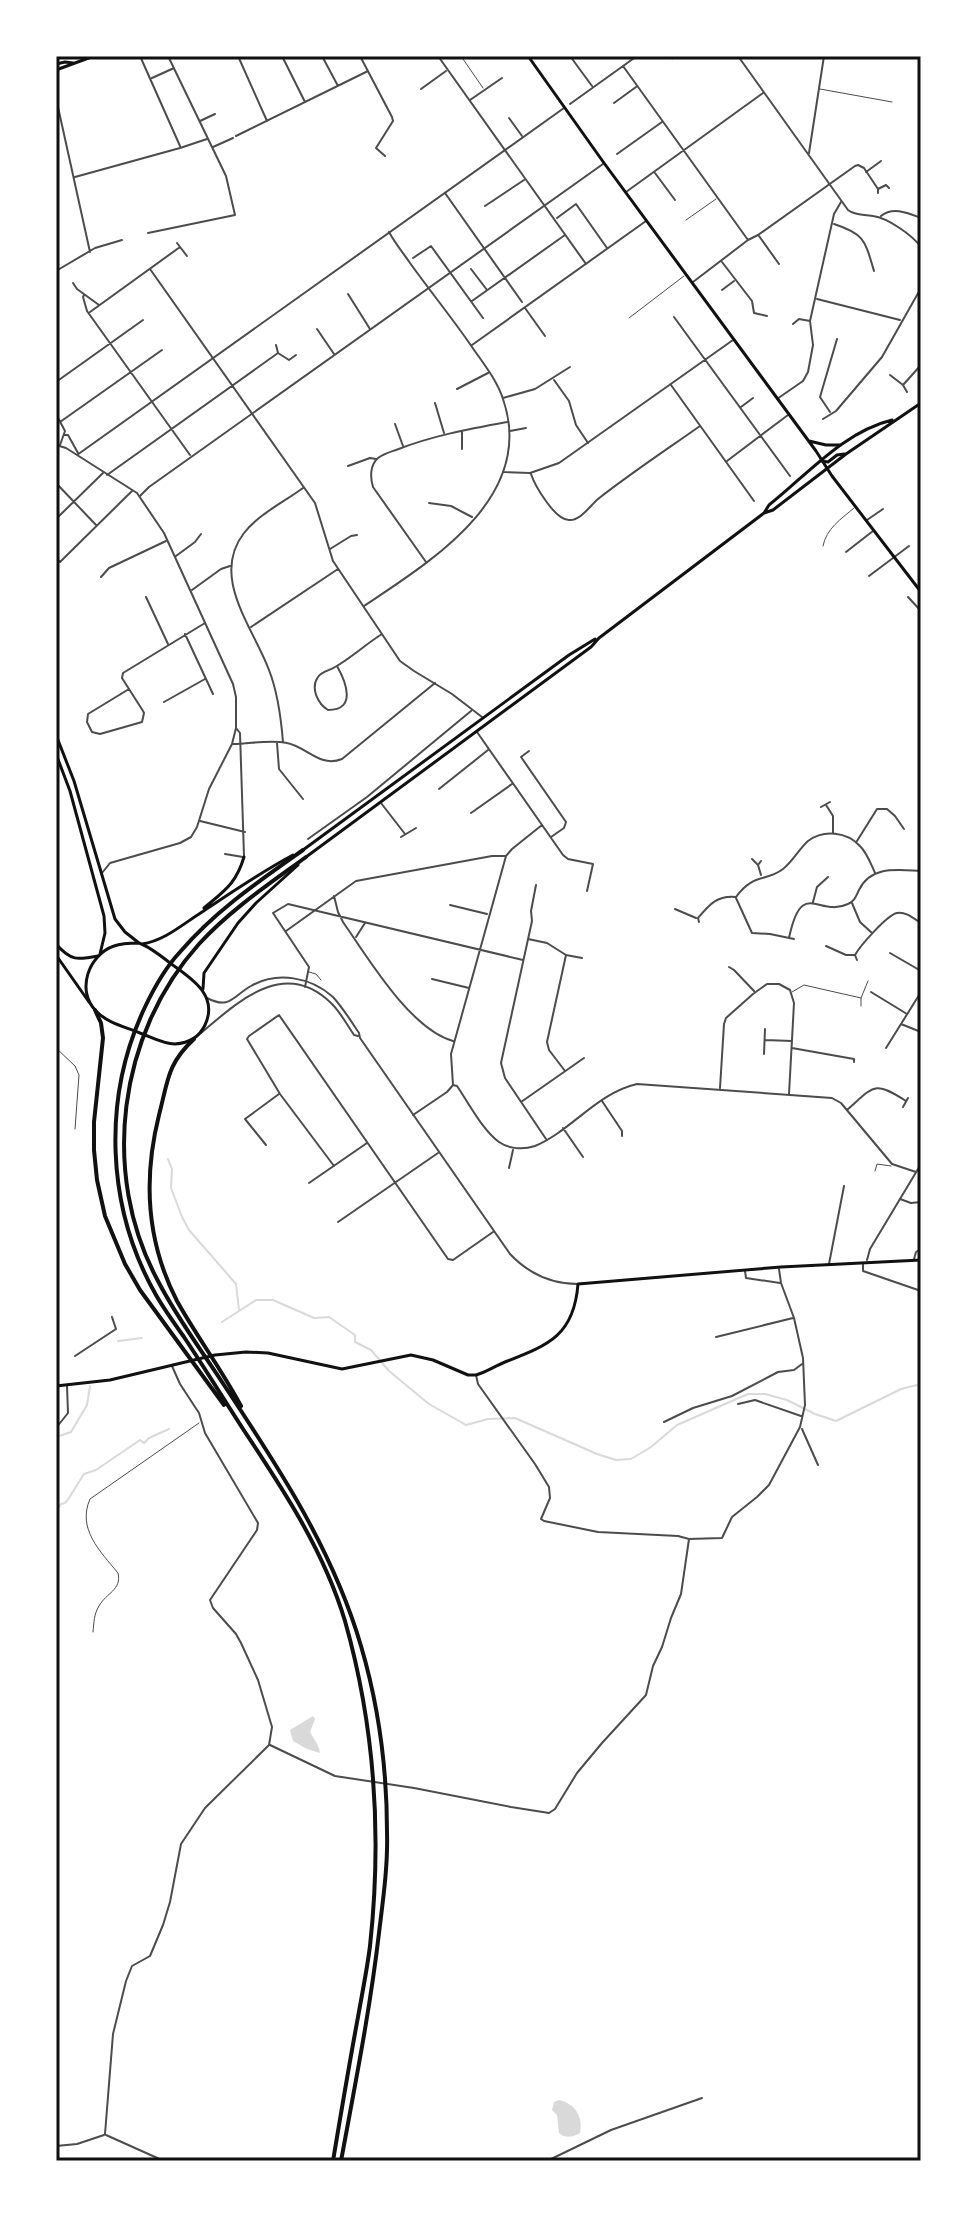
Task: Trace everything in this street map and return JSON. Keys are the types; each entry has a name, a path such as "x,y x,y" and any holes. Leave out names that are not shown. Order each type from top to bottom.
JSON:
{"highway":[{"path":"221,1398 154,1292 131,1239 116,1157 117,1104 127,1053 138,1023 151,994 178,954 225,908 303,850"},
{"path":"306,857 234,911 198,945 172,981 140,1043 129,1087 124,1127 132,1209 156,1278 300,1503 338,1580 368,1672 383,1760 388,1836 366,2024 341,2161"},
{"path":"95,1010 103,1038 94,1150 105,1216 125,1264 140,1290 245,1432 291,1502 309,1536 344,1618 367,1717 376,1812 371,1933 333,2161"},
{"path":"194,1334 159,1257 150,1215 148,1180 152,1146 171,1068 178,1054 196,1038"}],"main road":[{"path":"56,70 94,56"},
{"path":"528,56 788,415 921,592"},
{"path":"56,64 73,63"},
{"path":"57,958 95,1010 106,1019 174,1044 196,1038 207,1019 209,1007 203,989 206,969 238,923 306,857 591,647 764,513 773,510 846,454 921,403"},
{"path":"764,513 769,505 843,444 878,423 895,419"},
{"path":"809,441 826,445 843,444"},
{"path":"822,461 828,462 837,455 846,454"},
{"path":"89,1002 87,977 100,955 118,944 150,943 169,934 266,870 303,850 587,642 599,638"},
{"path":"56,735 74,781 115,919 140,944 185,973 203,989"},
{"path":"56,754 70,791 104,916 106,926 100,955"},
{"path":"195,916 227,890 244,857"},
{"path":"56,944 67,956 75,959 100,955"},
{"path":"56,1386 172,1366 215,1355 246,1352 281,1356 334,1369 354,1368 411,1355 476,1375 528,1354 561,1333 570,1320 578,1284 921,1260"}],"street":[{"path":"140,56 180,148"},
{"path":"148,233 235,215 229,184 168,56"},
{"path":"238,56 268,122"},
{"path":"282,56 306,103"},
{"path":"322,56 338,86"},
{"path":"360,56 393,121 376,148 385,156"},
{"path":"438,56 586,264"},
{"path":"570,56 593,87"},
{"path":"570,104 637,56"},
{"path":"738,56 852,213 880,218 903,230 921,247"},
{"path":"809,154 824,56"},
{"path":"463,59 485,90"},
{"path":"623,66 748,240"},
{"path":"151,79 174,68"},
{"path":"421,89 448,70"},
{"path":"213,147 368,71"},
{"path":"470,101 502,78"},
{"path":"424,81 427,85"},
{"path":"614,103 637,86"},
{"path":"818,89 892,102"},
{"path":"625,192 764,92"},
{"path":"56,98 90,252"},
{"path":"78,454 565,108"},
{"path":"199,121 215,114"},
{"path":"509,118 523,138"},
{"path":"617,154 663,122"},
{"path":"73,177 208,138"},
{"path":"866,172 881,161"},
{"path":"140,496 604,163"},
{"path":"692,283 855,166 861,166 878,191 888,185"},
{"path":"654,172 675,200"},
{"path":"485,206 525,178"},
{"path":"445,193 522,302"},
{"path":"489,197 492,201"},
{"path":"686,220 718,197"},
{"path":"777,399 803,381 808,372 813,345 810,321 835,209 842,201"},
{"path":"555,220 576,204 608,249"},
{"path":"880,218 884,213 896,211 921,218"},
{"path":"471,346 646,221"},
{"path":"832,224 855,231 865,241 873,268 867,268"},
{"path":"363,607 426,563 474,519 494,492 503,471 509,431 503,399 489,372 389,232"},
{"path":"472,301 565,235"},
{"path":"758,235 779,264"},
{"path":"56,271 90,252 122,240"},
{"path":"177,243 187,256"},
{"path":"413,258 431,246 482,317 476,318"},
{"path":"88,313 180,247"},
{"path":"721,261 752,301 754,313 767,316"},
{"path":"150,269 304,487 317,508 338,569 403,663 484,718"},
{"path":"471,269 479,275 487,290"},
{"path":"629,318 686,275"},
{"path":"722,290 735,281"},
{"path":"73,283 99,305"},
{"path":"823,419 882,357 921,288"},
{"path":"348,294 370,330"},
{"path":"84,295 88,313 192,457"},
{"path":"816,298 902,322"},
{"path":"525,307 545,336"},
{"path":"674,317 790,476"},
{"path":"793,324 799,319 810,321"},
{"path":"56,382 143,320"},
{"path":"317,329 335,355"},
{"path":"503,471 530,473 559,463 733,339"},
{"path":"831,414 820,397 837,339"},
{"path":"276,345 278,353 289,360 296,355"},
{"path":"60,422 162,350"},
{"path":"107,475 278,353"},
{"path":"903,385 921,365"},
{"path":"503,399 535,389 570,367"},
{"path":"457,389 489,372"},
{"path":"890,375 907,392"},
{"path":"554,379 569,401 578,429 588,443"},
{"path":"671,384 754,501"},
{"path":"739,408 753,398"},
{"path":"435,403 444,435"},
{"path":"56,414 65,431 58,445 78,454 140,496 175,556 236,691 236,728 232,744 209,789 191,837 110,863 102,873"},
{"path":"726,462 788,415"},
{"path":"348,466 462,430 508,422"},
{"path":"395,424 403,447"},
{"path":"530,473 558,516 575,520 605,494 700,426"},
{"path":"509,431 526,428"},
{"path":"462,430 462,449"},
{"path":"64,435 68,435 78,454"},
{"path":"352,458 355,463"},
{"path":"376,459 370,477 373,488 426,563"},
{"path":"56,519 103,473"},
{"path":"56,483 97,526"},
{"path":"283,742 274,683 233,590 231,566 237,545 248,528 304,487"},
{"path":"56,558 60,562 133,490"},
{"path":"429,503 454,506 474,519"},
{"path":"434,510 435,503"},
{"path":"823,546 825,536 856,506"},
{"path":"866,520 883,509"},
{"path":"846,552 874,530"},
{"path":"175,556 192,545 201,534"},
{"path":"329,549 357,535"},
{"path":"101,577 109,568 167,540"},
{"path":"869,576 909,546"},
{"path":"191,590 224,567 231,566"},
{"path":"250,628 338,569"},
{"path":"146,597 168,645"},
{"path":"908,597 915,600 921,611"},
{"path":"129,689 88,714 87,722 92,732 102,734 143,721 144,713 129,689 122,678 123,673 206,622"},
{"path":"185,634 213,694"},
{"path":"337,666 347,698 339,709 328,710 319,702 315,683 323,673 382,634"},
{"path":"164,702 205,679"},
{"path":"232,744 283,742 321,760 340,760 435,683"},
{"path":"308,839 367,797 472,710"},
{"path":"225,854 244,857 240,733 236,728"},
{"path":"477,732 565,857 593,864 587,891"},
{"path":"277,742 279,769 303,799"},
{"path":"232,744 240,749"},
{"path":"439,789 488,749"},
{"path":"529,751 521,757 566,822 564,828 550,837"},
{"path":"471,813 512,783"},
{"path":"381,802 403,835 416,828"},
{"path":"821,807 830,802"},
{"path":"826,805 833,816 833,833"},
{"path":"856,842 877,809 887,809 904,829"},
{"path":"199,821 245,832"},
{"path":"896,825 900,822"},
{"path":"413,1115 453,1085 450,1064 454,1042 506,856 542,825"},
{"path":"736,897 748,883 784,868 811,839 821,834 833,833 856,842 864,850 875,873"},
{"path":"285,932 356,881 506,856"},
{"path":"752,859 760,863 762,877"},
{"path":"852,903 862,884 875,873 887,870 921,871"},
{"path":"813,903 816,889 822,879 828,877"},
{"path":"536,885 528,939 501,1063 505,1078 546,1139"},
{"path":"675,909 680,914 699,920 707,907 721,895 736,897"},
{"path":"334,896 340,915 354,938 404,1006 442,1038 454,1042"},
{"path":"736,897 752,933 792,939 793,922 798,911 813,903 836,906 852,903"},
{"path":"305,987 309,972 307,963 273,913 290,903 523,960"},
{"path":"852,903 860,922 873,934"},
{"path":"450,905 490,915"},
{"path":"857,960 855,955 859,947 897,913 905,913 920,922"},
{"path":"354,938 366,921"},
{"path":"528,939 548,943 566,955 582,958"},
{"path":"826,946 832,946 846,955 855,955"},
{"path":"890,953 921,971"},
{"path":"565,1071 549,1049 547,1040 566,955"},
{"path":"729,967 755,992"},
{"path":"309,972 321,980"},
{"path":"206,997 227,1003 252,986 267,980 287,978 306,981 322,989 335,1000 359,1033 358,1036 510,1254 529,1271 550,1280 578,1284"},
{"path":"432,979 469,988"},
{"path":"861,1006 868,981"},
{"path":"720,1090 725,1021 755,992 771,983 783,985 792,992 794,1003 789,1095"},
{"path":"196,1038 253,992 277,984 305,987 319,994 358,1036"},
{"path":"792,992 804,985 861,998"},
{"path":"871,992 907,1014"},
{"path":"886,1048 921,992"},
{"path":"334,1166 280,1094 247,1039 279,1015 449,1260 493,1232"},
{"path":"901,1024 921,1032"},
{"path":"764,1054 765,1029"},
{"path":"765,1040 792,1041"},
{"path":"56,1048 75,1066 79,1075 75,1129"},
{"path":"792,1048 854,1059 854,1062"},
{"path":"521,1102 584,1058"},
{"path":"453,1085 457,1086 495,1139 513,1148 531,1147 619,1090 641,1084 835,1099 892,1164 916,1172"},
{"path":"847,1110 878,1087 907,1100 903,1107"},
{"path":"266,1145 245,1119 280,1094"},
{"path":"602,1101 622,1131 622,1136"},
{"path":"563,1127 574,1148 583,1157"},
{"path":"309,1183 368,1143"},
{"path":"510,1169 513,1148"},
{"path":"338,1222 439,1153"},
{"path":"875,1171 877,1164 889,1167 892,1164"},
{"path":"921,1164 870,1249 863,1271 921,1291"},
{"path":"829,1265 844,1186"},
{"path":"900,1199 921,1202"},
{"path":"914,1260 916,1252 921,1249"},
{"path":"476,1375 478,1384 549,1487 550,1498 541,1519 598,1532 689,1539 722,1538 732,1517 769,1485 800,1427 803,1415 804,1362 779,1268"},
{"path":"745,1270 746,1278 781,1283"},
{"path":"75,1356 116,1329 112,1317"},
{"path":"716,1337 794,1318"},
{"path":"664,1422 693,1408 732,1396 778,1372 794,1370 804,1362"},
{"path":"105,2134 113,2034 126,1981 132,1966 150,1956 163,1925 181,1844 205,1808 269,1745 272,1727 258,1680 236,1634 213,1608 210,1600 257,1530 258,1523 205,1433 199,1413 172,1366"},
{"path":"56,1428 68,1413 67,1385"},
{"path":"738,1404 755,1400 803,1415"},
{"path":"93,1632 96,1608 120,1580 118,1573 91,1539 86,1514 90,1499 201,1422"},
{"path":"800,1427 818,1465"},
{"path":"269,1745 335,1776 549,1813 555,1809 577,1773 646,1695 653,1666 681,1594 689,1539"},
{"path":"547,2161 611,2130 702,2098"},
{"path":"56,2146 77,2144 105,2134 164,2161"}],"shaded area":[{"path":"313,1716 315,1719 310,1732 320,1753 293,1741 290,1730"},
{"path":"559,2100 577,2112 580,2133 575,2136 559,2133 557,2115 552,2110 554,2102"}],"waterway":[{"path":"168,1159 172,1169 171,1188 182,1217 189,1230 236,1284 239,1310"},
{"path":"222,1322 256,1300 273,1300 314,1318 329,1317 355,1335 355,1342 371,1350 389,1371 429,1404 466,1425 488,1419 515,1418 616,1460 631,1459 677,1425 748,1394 765,1394 787,1400 836,1421 901,1389 921,1384"},
{"path":"118,1341 142,1338"},
{"path":"56,1437 71,1432 87,1405 90,1386"},
{"path":"56,1511 69,1498 84,1474 96,1470 140,1440 144,1443 169,1429"}]}
